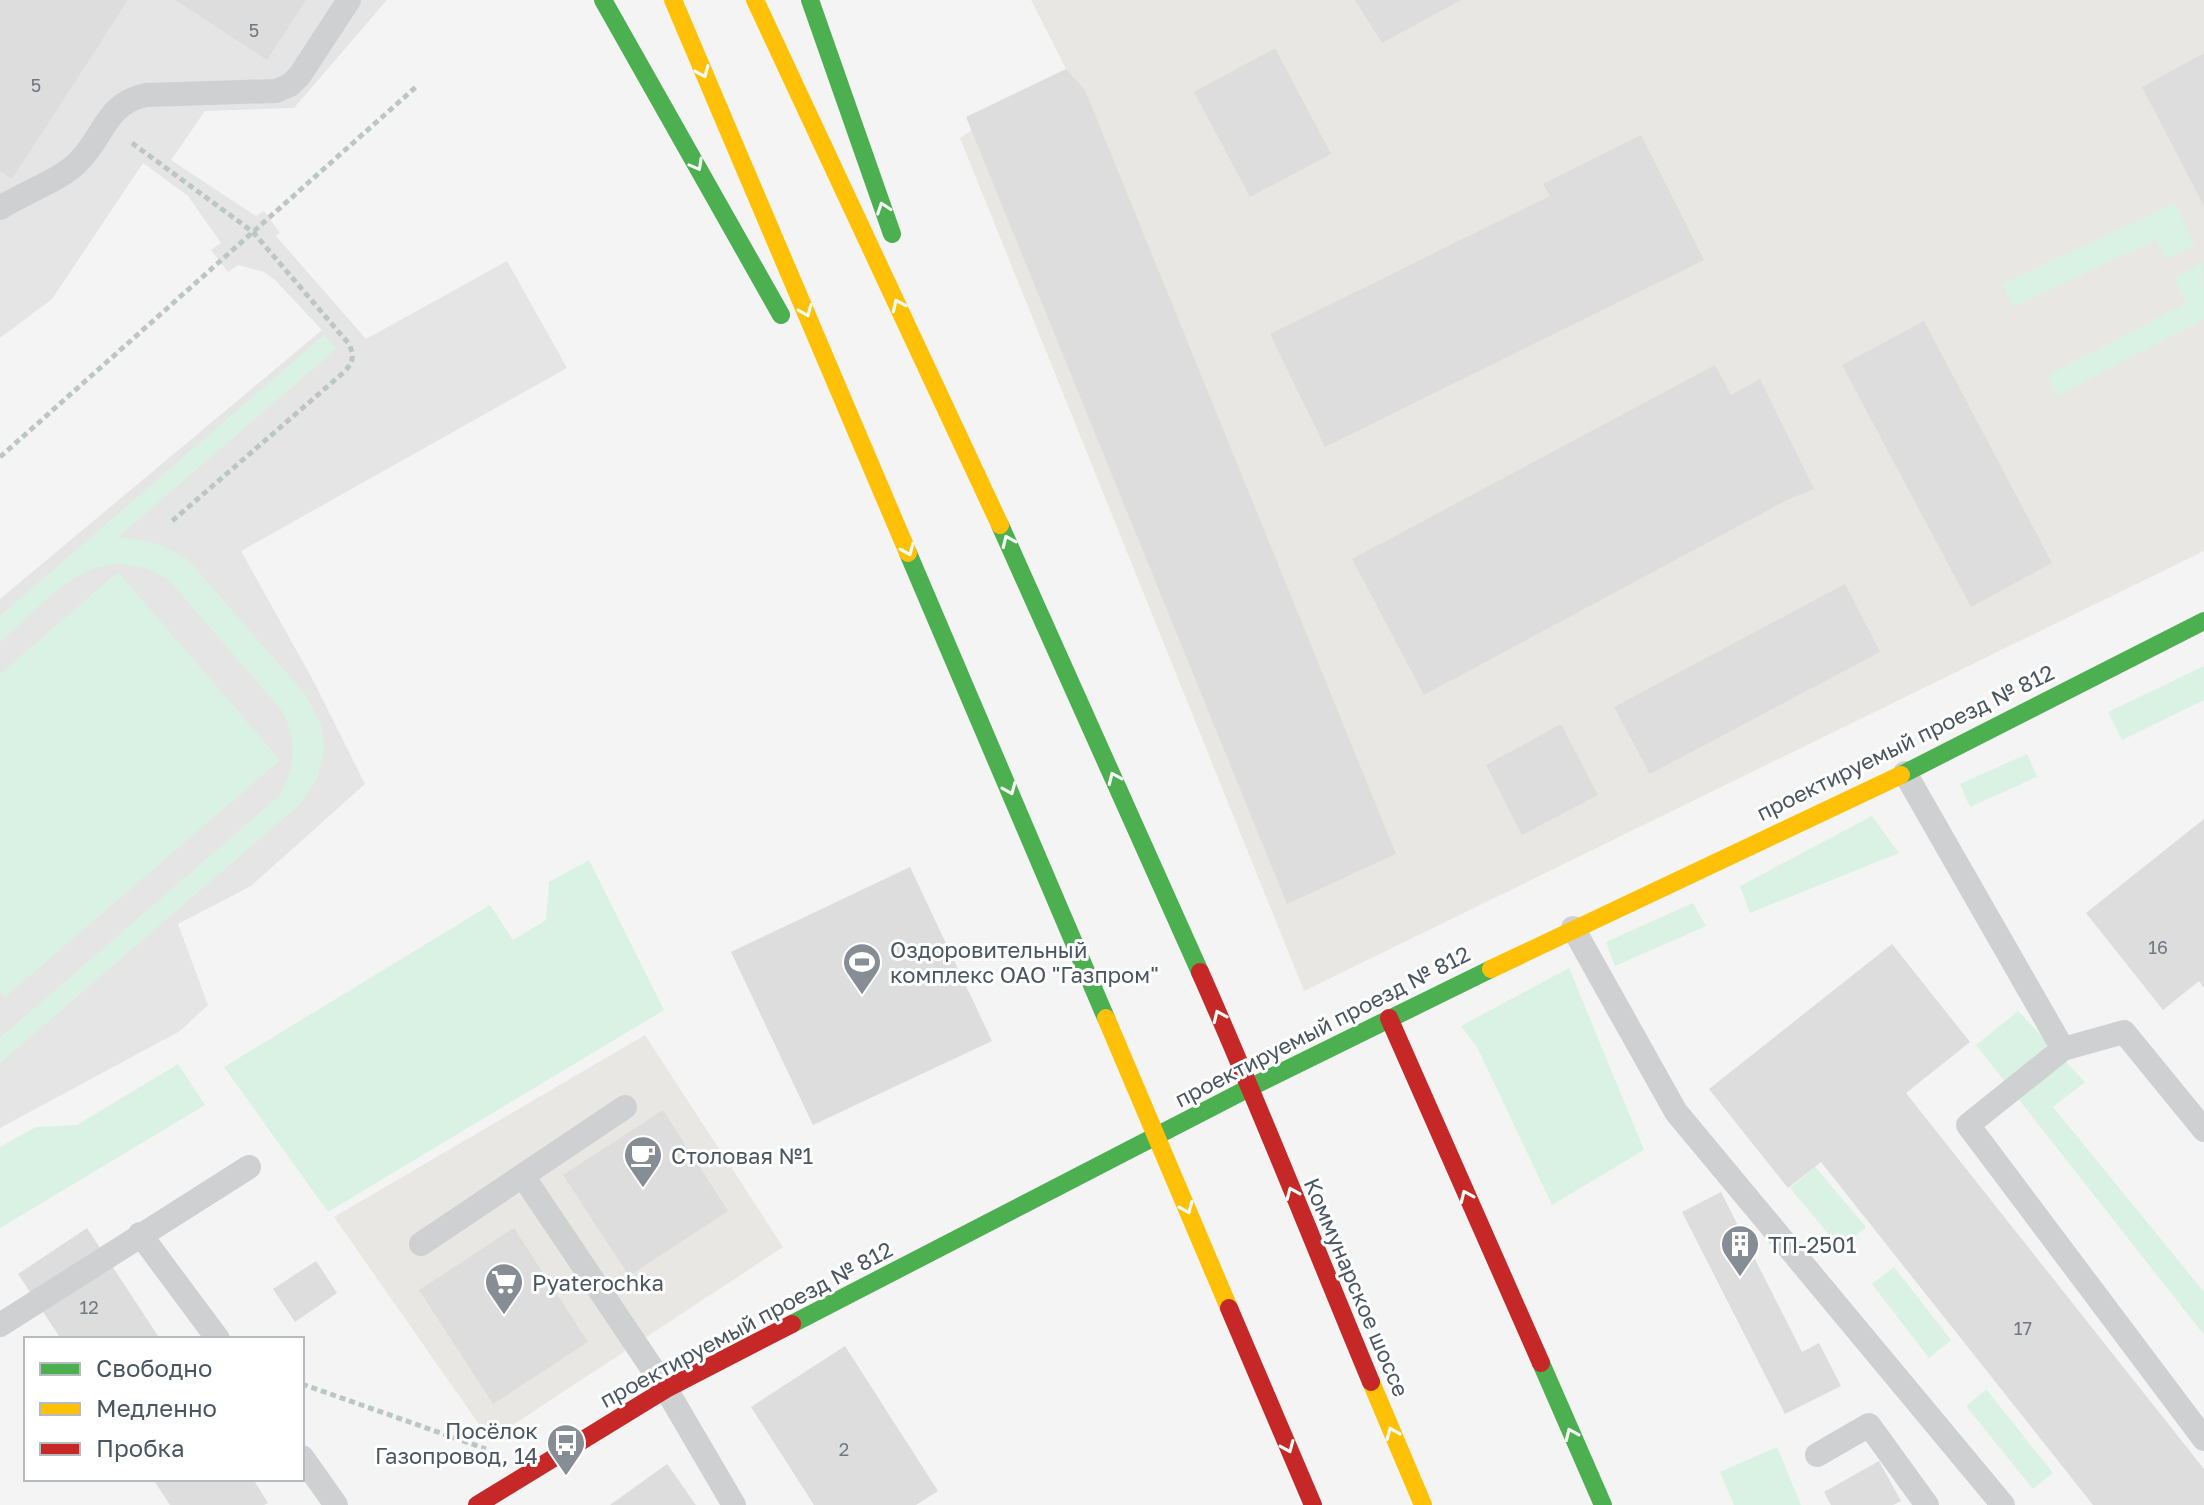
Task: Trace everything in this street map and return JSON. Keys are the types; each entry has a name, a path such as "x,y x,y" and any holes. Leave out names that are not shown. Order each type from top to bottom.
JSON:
{"main road":[{"path":"603,0 790,331"},
{"path":"673,0 1313,1505"},
{"path":"755,0 974,466"},
{"path":"810,0 900,256"},
{"path":"916,301 974,466"},
{"path":"805,358 891,510"},
{"name":"Коммунарское шоссе","path":"974,466 1251,1087 1287,1182 1423,1505"},
{"name":"проектируемый проезд № 812","path":"477,1505 666,1389 1251,1087 1573,928 1905,773 2204,621"},
{"path":"1389,1018 1603,1505"}],"lane":[{"path":"0,208 75,165 105,123 122,104 133,98 276,91 290,85 300,75 349,0"},
{"path":"1905,773 2063,1049"},
{"path":"1573,928 1676,1112 2003,1505"},
{"path":"2204,1130 2124,1032 2063,1049 1968,1125 2204,1439"},
{"path":"421,1244 625,1107"},
{"path":"0,1325 249,1167"},
{"path":"523,1176 666,1389 734,1505"},
{"path":"140,1234 217,1337"},
{"path":"1817,1455 1869,1425 1927,1505"},
{"path":"304,1460 336,1505"}],"path":[{"path":"0,457 417,86"},
{"path":"105,123 253,232 353,352 352,363 171,522"},
{"path":"304,1385 493,1452"}],"shaded area":[{"path":"0,0 387,0 294,108 205,111 171,160 256,216 264,211 280,233 276,236 366,339 507,261 567,368 241,551 314,682 365,784 251,886 178,924 208,1005 180,1031 0,1128 0,599 322,330 264,272 238,265 228,272 211,250 221,243 188,196 143,163 52,299 0,338"},
{"path":"1031,0 2204,0 2204,551 1304,991 960,138 1066,69"},
{"path":"645,1035 783,1247 490,1440 334,1217"}],"green space":[{"path":"2175,203 2195,246 2165,259 2156,240 2013,307 2002,284"},
{"path":"2203,262 2204,319 2057,396 2047,376 2186,303 2174,278"},
{"path":"324,335 336,349 118,537 154,544 188,560 304,693 321,724 324,750 317,779 300,804 0,1063 0,1038 279,796 289,775 293,754 291,734 283,712 169,580 143,568 119,564 97,568 57,590 0,642 0,616"},
{"path":"118,572 280,760 5,997 0,992 0,674"},
{"path":"2204,666 2204,700 2122,740 2108,712"},
{"path":"2027,754 2037,777 1970,807 1960,784"},
{"path":"1872,816 1899,853 1750,913 1740,886"},
{"path":"589,860 664,1010 328,1212 224,1067 490,905 513,940 546,920 549,882"},
{"path":"1693,903 1706,926 1615,966 1606,942"},
{"path":"1569,968 1644,1150 1552,1205 1477,1047 1461,1026"},
{"path":"2018,1011 2085,1082 2053,1107 2204,1292 2204,1335 1976,1045"},
{"path":"178,1064 205,1105 0,1228 0,1147 36,1127 77,1125"},
{"path":"1815,1167 1866,1227 1841,1249 1790,1188"},
{"path":"1894,1267 1951,1340 1929,1358 1872,1284"},
{"path":"1986,1389 2053,1473 2033,1489 1966,1406"},
{"path":"1777,1447 1801,1505 1734,1505 1720,1472"}],"building":[{"path":"0,0 128,0 12,179 0,171"},
{"path":"175,0 306,0 267,60"},
{"path":"1355,0 1461,0 1382,43"},
{"path":"1275,48 1331,154 1250,197 1194,92"},
{"path":"2204,53 2204,206 2142,87"},
{"path":"1066,69 1085,90 1396,854 1287,904 966,117"},
{"path":"1641,135 1704,260 1325,447 1270,334 1550,196 1543,184"},
{"path":"1924,321 2052,563 1971,607 1842,365"},
{"path":"1715,365 1731,395 1760,379 1814,489 1787,500 1424,695 1352,559"},
{"path":"1845,584 1880,652 1650,774 1614,707"},
{"path":"1561,724 1598,795 1522,835 1486,765"},
{"path":"2204,819 2204,988 2199,981 2163,1010 2086,913"},
{"name":"Оздоровительный комплекс ОАО \"Газпром\"","path":"910,867 992,1041 813,1125 731,952"},
{"path":"1892,944 1970,1042 1906,1093 2204,1469 2204,1505 2093,1505 1821,1162 1788,1188 1709,1089"},
{"name":"Столовая №1","path":"663,1110 728,1211 629,1276 563,1175"},
{"name":"ТП-2501","path":"1721,1192 1802,1352 1819,1343 1841,1386 1785,1414 1682,1212"},
{"path":"87,1228 159,1337 60,1337 18,1274"},
{"name":"Pyaterochka","path":"514,1228 588,1342 493,1404 419,1290"},
{"path":"316,1261 337,1293 295,1322 273,1289"},
{"path":"845,1346 938,1491 916,1505 814,1505 751,1407"},
{"path":"1879,1461 1901,1501 1893,1505 1831,1505 1824,1492"},
{"path":"667,1464 696,1505 610,1505"},
{"path":"154,1481 254,1481 268,1503 264,1505 170,1505"}],"traffic: fast":[{"path":"603,0 781,315"},
{"path":"810,0 892,234"},
{"path":"1000,525 1200,972"},
{"path":"908,553 1106,1018"},
{"path":"1901,775 2204,621"},
{"path":"792,1324 1251,1087 1491,969"},
{"path":"1541,1363 1603,1505"}],"traffic: slow":[{"path":"673,0 908,553"},
{"path":"755,0 1000,525"},
{"path":"1491,969 1901,775"},
{"path":"1106,1018 1229,1308"},
{"path":"1371,1382 1423,1505"}],"traffic: jam":[{"path":"1200,972 1371,1382"},
{"path":"1389,1018 1541,1363"},
{"path":"1229,1308 1313,1505"},
{"path":"477,1505 666,1389 792,1324"}],"place":[{"name":"Оздоровительный комплекс ОАО \"Газпром\"","path":"862,996"},
{"name":"Столовая №1","path":"643,1189"},
{"name":"ТП-2501","path":"1740,1278"},
{"name":"Pyaterochka","path":"504,1316"},
{"name":"Посёлок Газопровод, 14","path":"566,1477"}]}
